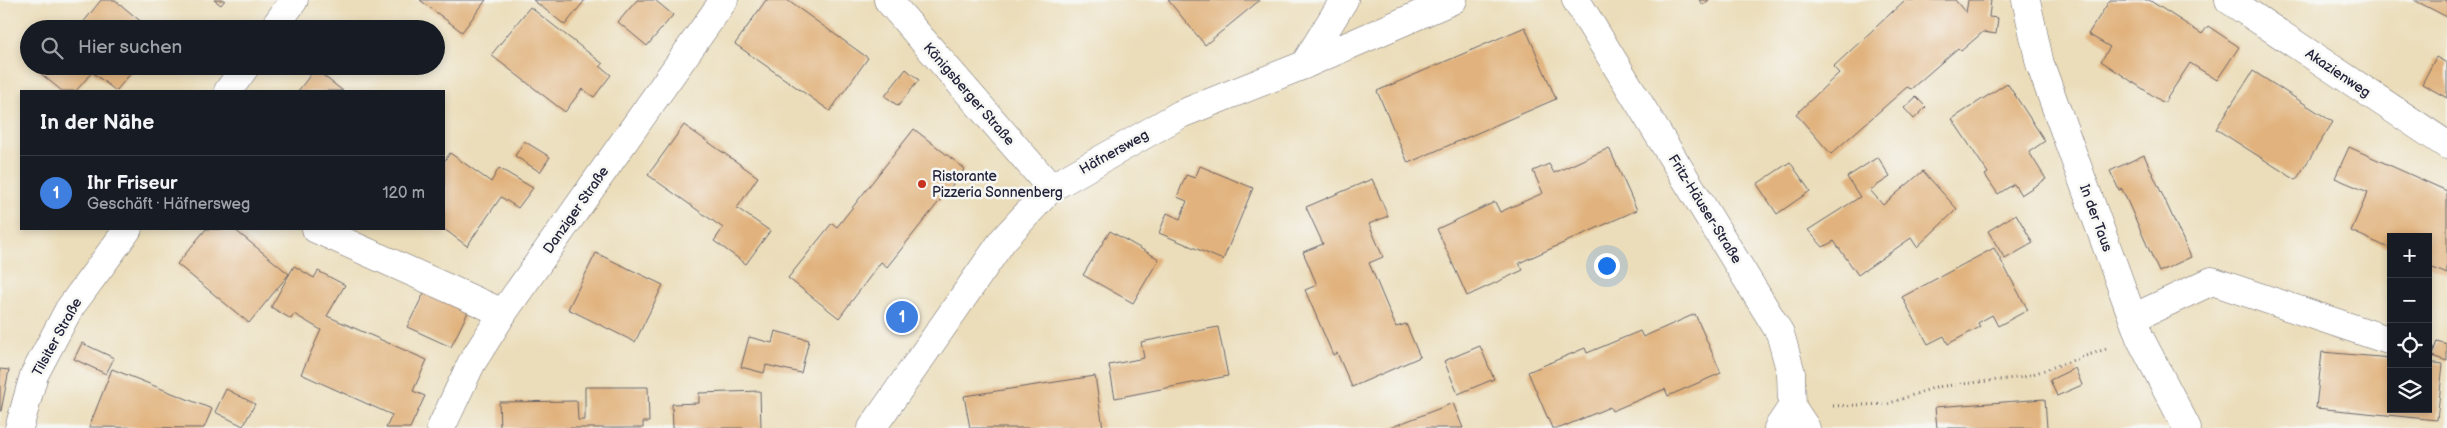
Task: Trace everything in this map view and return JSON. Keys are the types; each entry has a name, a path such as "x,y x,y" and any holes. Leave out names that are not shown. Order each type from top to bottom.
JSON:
{"street":[{"path":"280,20 294,0"},
{"name":"Danziger Straße","path":"441,428 471,364 503,312 724,0"},
{"path":"1304,65 1344,0"},
{"name":"Häfnersweg","path":"872,428 1003,240 1051,188 1182,114 1304,65 1453,0"},
{"name":"Fritz-Häuser-Straße","path":"1576,0 1780,333 1791,373 1792,421"},
{"name":"In der Taus","path":"2026,0 2040,64 2136,328 2187,428"},
{"name":"Akazienweg","path":"2229,0 2447,145"},
{"name":"Königsberger Straße","path":"895,3 1051,188"},
{"path":"229,90 240,75"},
{"name":"Tilsiter Straße","path":"19,428 34,375 69,309 127,230"},
{"path":"318,230 503,312"},
{"path":"2136,328 2212,281 2387,340"}],"path":[{"path":"1792,421 1887,404 1936,387 2024,377 2136,328"}],"building":[{"path":"101,0 115,0 139,20 85,20"},
{"path":"214,0 225,0 221,5"},
{"path":"420,0 486,0 462,32"},
{"path":"533,0 585,0 565,25"},
{"path":"637,0 655,0 673,15 647,46 618,22"},
{"path":"766,0 787,0 868,58 830,111 735,44"},
{"path":"1168,0 1260,0 1205,45"},
{"path":"1699,0 1709,0 1703,5"},
{"path":"1905,0 1955,0 1966,13 1968,0 1991,0 1989,17 1998,18 1996,34 1983,32 1961,51 1958,48 1911,89 1907,87 1831,154 1796,114 1839,73 1833,67"},
{"path":"2110,0 2149,0 2202,34 2208,26 2239,47 2217,80 2190,63 2164,103 2101,61 2110,47 2088,34"},
{"path":"2414,0 2447,0 2447,17"},
{"path":"530,7 603,64 600,66 611,75 594,97 582,89 565,112 491,55"},
{"path":"1525,27 1556,99 1408,163 1377,91"},
{"path":"2436,57 2447,63 2447,98 2422,84"},
{"path":"906,69 919,80 898,106 885,96"},
{"path":"2253,71 2333,122 2296,180 2216,129"},
{"path":"43,75 89,75 77,90 61,90"},
{"path":"96,75 129,75 117,90"},
{"path":"310,75 323,75 342,90 299,90"},
{"path":"2007,83 2045,141 2029,152 2046,179 2021,195 2014,184 1998,194 1985,175 1988,173 1952,119"},
{"path":"1916,97 1926,107 1914,119 1904,108"},
{"path":"684,125 758,177 737,208 770,231 746,264 714,241 723,228 648,175"},
{"path":"914,129 965,169 887,267 881,262 839,318 788,278 832,223 837,227"},
{"path":"524,141 550,157 540,172 515,156"},
{"path":"2349,147 2447,191 2447,274 2432,268 2432,233 2387,233 2387,247 2351,231 2368,192 2335,178"},
{"path":"1609,148 1637,210 1519,263 1523,270 1467,296 1437,229 1495,202 1500,212 1543,193 1533,171 1549,164 1554,173"},
{"path":"450,153 491,182 499,168 533,188 518,208 501,197 467,246 445,230 445,160"},
{"path":"2144,155 2191,257 2159,272 2122,189 2119,190 2110,171"},
{"path":"1878,157 1890,177 1870,190 1883,205 1923,171 1957,209 1917,247 1911,238 1858,275 1834,241 1823,247 1808,230 1860,197 1847,177"},
{"path":"1790,162 1810,191 1777,214 1757,184"},
{"path":"1200,166 1253,188 1223,260 1159,233 1167,213 1180,219 1187,201 1177,197 1186,175 1195,178"},
{"path":"1372,179 1388,216 1369,224 1383,257 1369,263 1396,327 1406,324 1420,357 1352,387 1337,353 1333,355 1305,290 1317,285 1303,252 1323,244 1306,207"},
{"path":"2016,214 2033,243 2005,259 1988,231"},
{"path":"205,230 235,230 289,274 249,323 177,264"},
{"path":"1110,231 1159,259 1133,303 1083,275"},
{"path":"1994,248 2028,310 1998,326 1992,315 1978,323 1980,327 1948,344 1944,336 1928,344 1902,297"},
{"path":"596,253 663,285 635,342 568,309"},
{"path":"294,266 314,278 318,271 345,285 327,316 427,360 413,391 425,396 410,428 386,428 392,415 301,374 321,330 294,314 291,319 271,307"},
{"path":"427,287 469,310 451,347 407,327"},
{"path":"1695,314 1721,373 1668,396 1665,389 1612,411 1610,407 1560,428 1552,428 1528,372 1585,348 1587,353 1640,331 1643,337"},
{"path":"1218,327 1228,376 1115,398 1109,365 1144,358 1141,342"},
{"path":"775,331 809,340 801,373 766,365 764,373 741,367 749,337 772,343"},
{"path":"2437,341 2447,344 2447,361 2432,356"},
{"path":"82,343 114,358 106,374 74,359"},
{"path":"1480,346 1494,379 1458,394 1444,361"},
{"path":"2322,352 2387,358 2387,413 2432,413 2432,363 2443,364 2437,420 2316,408"},
{"path":"2075,368 2082,385 2057,396 2050,380"},
{"path":"0,369 9,370 1,411 0,411"},
{"path":"112,369 212,409 204,428 89,427"},
{"path":"1095,376 1103,428 970,428 964,396"},
{"path":"585,387 648,387 649,422 643,422 643,428 500,428 499,402 577,401 578,420 585,420"},
{"path":"226,389 255,404 243,426 215,412"},
{"path":"760,391 761,428 673,428 672,404 699,403 699,393"},
{"path":"2045,399 2047,428 1937,428 1935,407"},
{"path":"1453,403 1463,428 1390,428 1397,425"}],"place":[{"name":"Ristorante Pizzeria Sonnenberg","path":"922,184"},
{"name":"Ihr Friseur","path":"902,317"}]}
